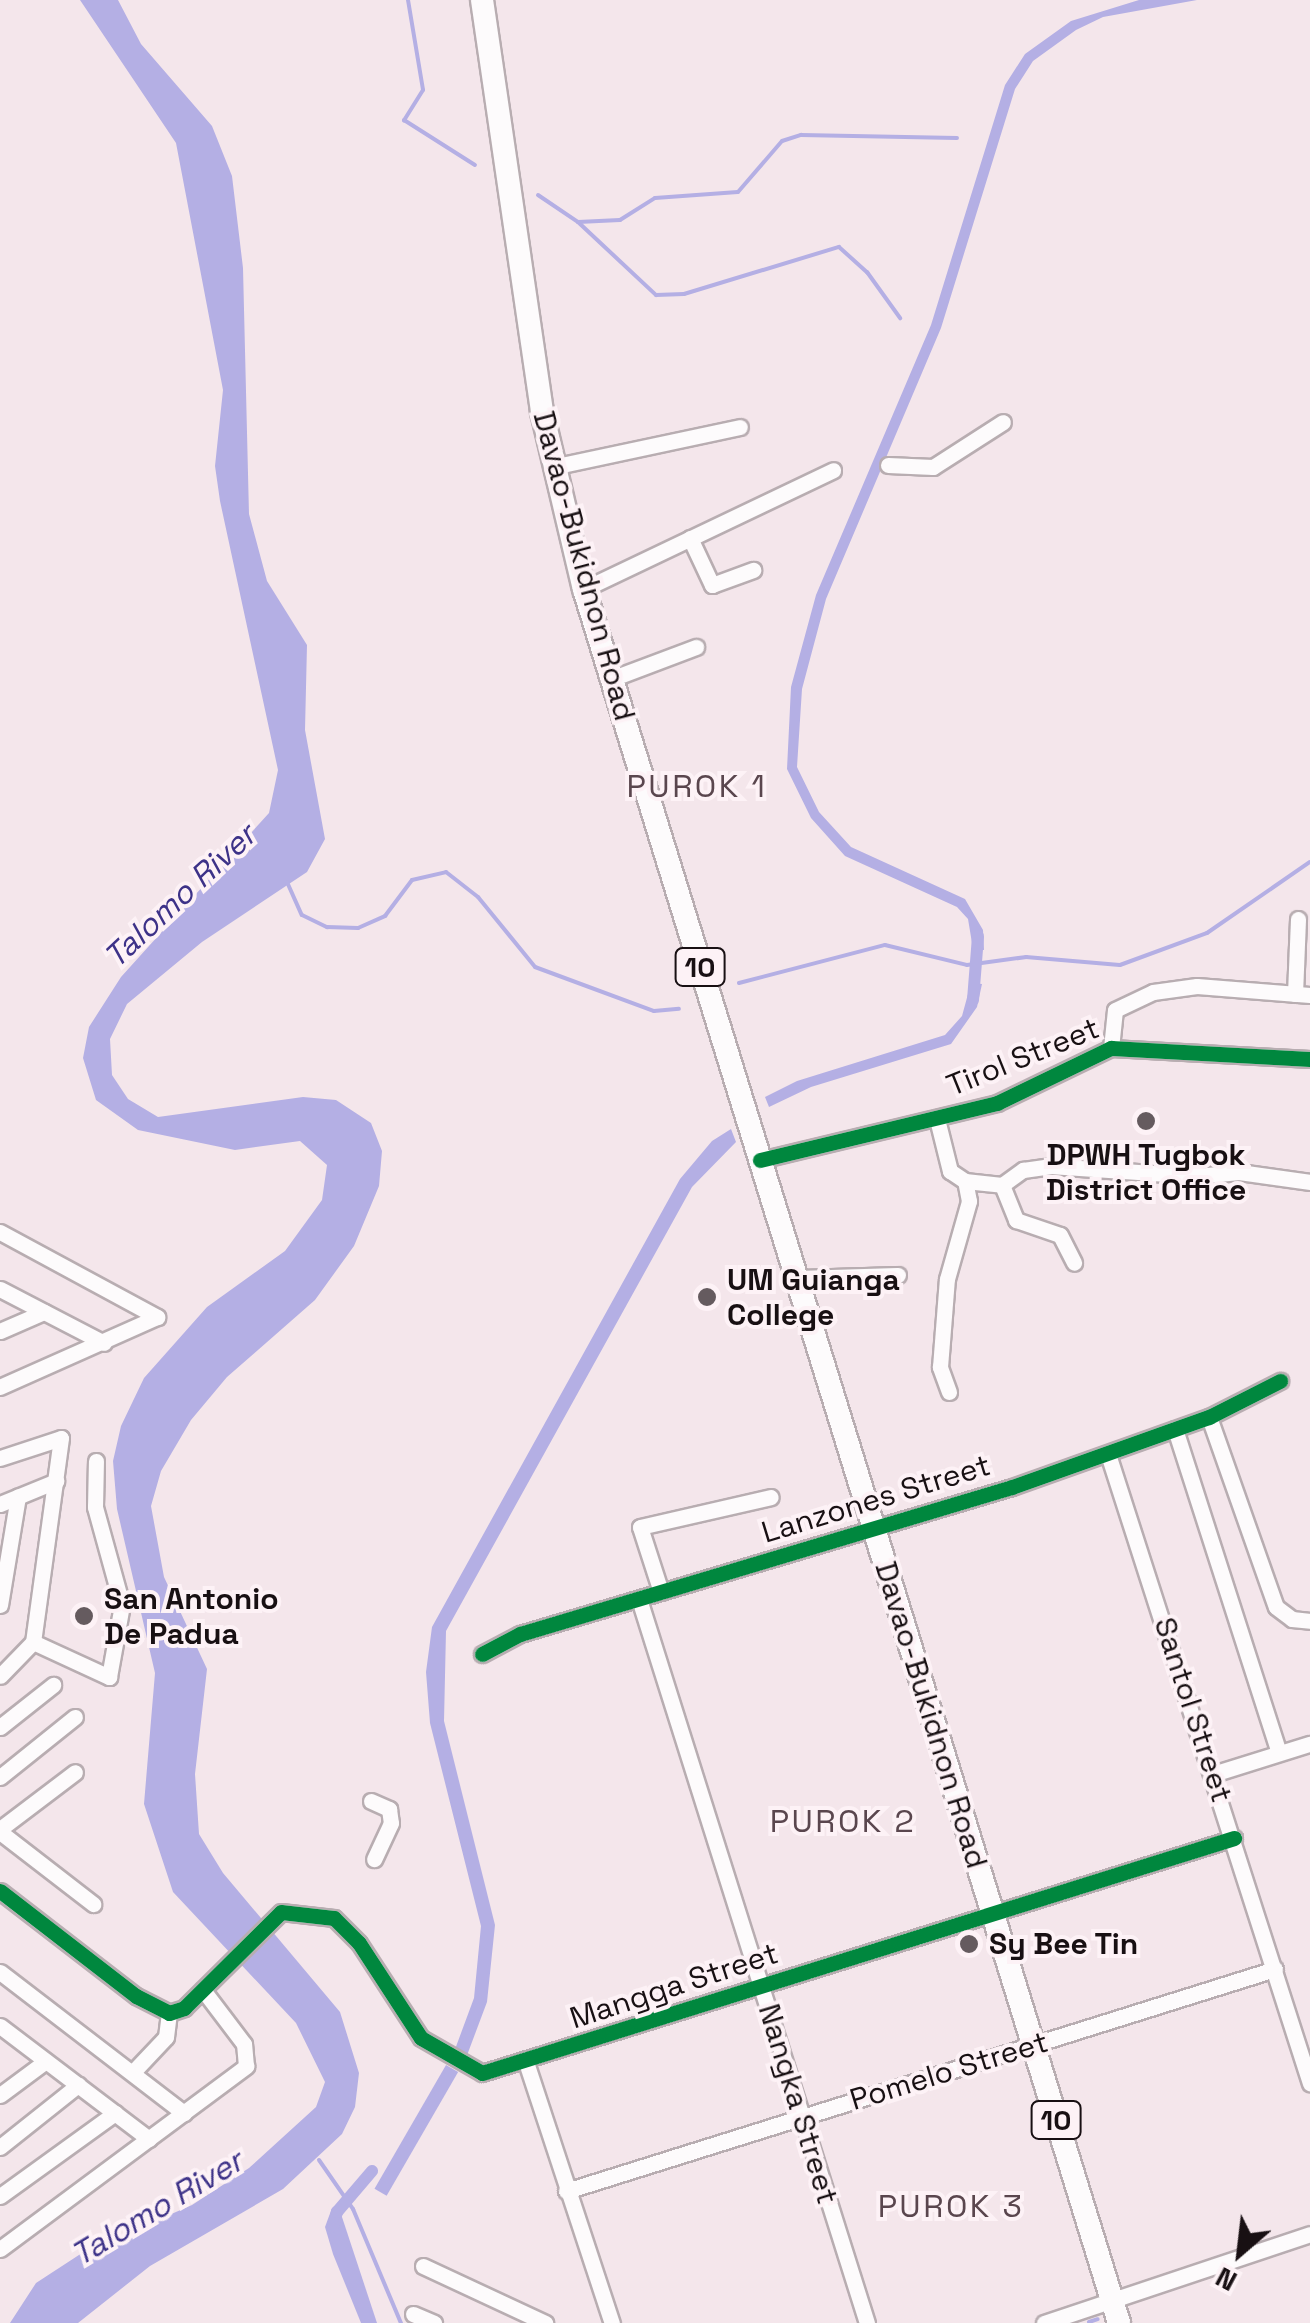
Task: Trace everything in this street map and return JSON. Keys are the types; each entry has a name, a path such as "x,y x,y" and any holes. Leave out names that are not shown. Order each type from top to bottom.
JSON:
{"highway":[{"name":"Davao-Bukidnon Road","path":"482,0 552,467 584,589 1115,2312"}],"street":[{"path":"888,465 933,467 1003,422"},
{"path":"552,467 740,427"},
{"path":"584,589 833,470"},
{"path":"690,538 712,586 753,570"},
{"path":"612,680 696,647"},
{"path":"1111,1048 1115,1010 1153,992 1197,986 1302,994 1298,919"},
{"name":"Tirol Street","path":"760,1160 997,1104 1111,1048 1310,1059"},
{"path":"937,1120 946,1164 964,1182 970,1201 947,1279 940,1367 949,1392"},
{"path":"964,1182 1002,1185 1023,1170 1050,1166 1197,1176 1238,1172 1310,1182"},
{"path":"1002,1185 1016,1220 1060,1235 1074,1263"},
{"path":"0,1232 157,1317 0,1387"},
{"path":"797,1278 898,1275"},
{"path":"0,1289 104,1343"},
{"path":"0,1331 44,1312"},
{"name":"Lanzones Street","path":"482,1654 520,1634 1108,1454 1209,1417 1280,1381"},
{"path":"1209,1417 1272,1600 1286,1616 1310,1620"},
{"path":"1174,1429 1279,1753"},
{"path":"0,1458 59,1437 33,1642 0,1676"},
{"name":"Santol Street","path":"1108,1454 1310,2083"},
{"path":"33,1642 109,1677 122,1605 97,1516 96,1461"},
{"path":"0,1504 56,1481"},
{"path":"0,1605 18,1496"},
{"path":"661,1592 640,1527 772,1497"},
{"name":"Nangka Street","path":"639,1599 867,2323"},
{"path":"0,1727 54,1684"},
{"path":"0,1777 75,1717"},
{"path":"1213,1774 1310,1744"},
{"path":"75,1772 0,1831 93,1904"},
{"path":"371,1802 389,1809 391,1823 374,1859"},
{"name":"Mangga Street","path":"169,2013 209,1984 278,1915 302,1910 343,1924 406,2022 445,2056 482,2073 993,1917 1234,1838"},
{"path":"0,1891 136,1996 169,2013 166,2038 134,2072"},
{"name":"Pomelo Street","path":"566,2191 1275,1969"},
{"path":"0,1972 184,2113"},
{"path":"0,2249 184,2113 249,2058 209,1984"},
{"path":"4,2035 46,2061 149,2138"},
{"path":"0,2095 46,2061"},
{"path":"526,2062 612,2323"},
{"path":"0,2147 78,2085"},
{"path":"0,2196 115,2112"},
{"path":"1044,2323 1115,2312 1310,2234"},
{"path":"423,2266 546,2323"},
{"path":"413,2314 434,2323"}],"shaded area":[{"path":"80,0 118,0 141,44 212,126 232,176 243,268 249,514 267,581 307,645 305,730 325,839 307,872 202,942 127,1004 110,1039 112,1075 128,1099 158,1117 303,1097 336,1100 371,1123 382,1151 379,1186 354,1246 315,1300 227,1377 191,1420 161,1471 151,1506 164,1577 207,1669 195,1774 199,1834 223,1873 340,2012 359,2073 355,2107 342,2134 283,2189 150,2266 78,2323 10,2323 36,2283 82,2253 192,2205 249,2168 316,2107 325,2082 296,2023 173,1892 144,1804 155,1673 117,1509 113,1461 121,1426 144,1378 207,1307 285,1251 322,1200 327,1165 300,1141 235,1150 138,1130 96,1100 83,1058 89,1027 121,977 269,813 278,770 220,501 215,466 223,390 176,143"},
{"path":"1139,0 1197,0 1103,17 1076,30 1033,61 1015,89 941,328 826,599 802,689 797,767 819,812 851,847 965,899 983,930 984,950 973,949 968,919 957,907 845,856 811,818 787,769 791,687 816,595 931,325 1005,85 1025,54 1071,21"},
{"path":"971,983 982,984 977,1007 951,1044 811,1087 769,1107 765,1097 797,1081 945,1035 962,1016"},
{"path":"731,1129 736,1142 692,1187 446,1631 444,1721 495,1925 487,2002 466,2058 454,2052 474,1998 481,1926 430,1723 426,1672 432,1627 680,1179 712,1141"},
{"path":"446,2065 458,2072 387,2196 374,2189"},
{"path":"332,2208 342,2217 377,2323 361,2323 333,2254 325,2227"}],"waterway":[{"path":"408,0 423,90 404,120 475,165"},
{"path":"578,222 620,220 655,198 738,192 782,141 801,135 957,138"},
{"path":"538,195 578,222 656,295 684,294 839,247 867,272 900,318"},
{"path":"739,983 885,945 967,965 1026,957 1120,965 1207,933 1310,862"},
{"path":"287,882 302,915 327,927 358,928 385,916 412,880 446,872 478,897 535,967 654,1011 679,1009"},
{"path":"973,1000 978,936"},
{"path":"319,2160 353,2209 401,2323"},
{"path":"333,2227 337,2212 372,2171"},
{"path":"1089,2322 1098,2319"}],"cycle path":[{"path":"760,1160 997,1103 1111,1048 1310,1059"},
{"path":"482,1654 520,1634 1012,1487 1209,1417 1280,1381"},
{"path":"0,1891 136,1996 169,2013 184,2008 281,1912 334,1918 359,1943 421,2038 482,2073 1234,1838"}],"place":[{"name":"DPWH Tugbok District Office","path":"1146,1121"},
{"name":"UM Guianga College","path":"707,1297"},
{"name":"San Antonio De Padua","path":"84,1616"},
{"name":"Sy Bee Tin","path":"969,1944"}],"district":[{"name":"PUROK 1","path":"697,786"},
{"name":"PUROK 2","path":"843,1821"},
{"name":"PUROK 3","path":"951,2206"}],"water label":[{"name":"Talomo River","path":"180,896"},
{"name":"Talomo River","path":"157,2208"}]}
